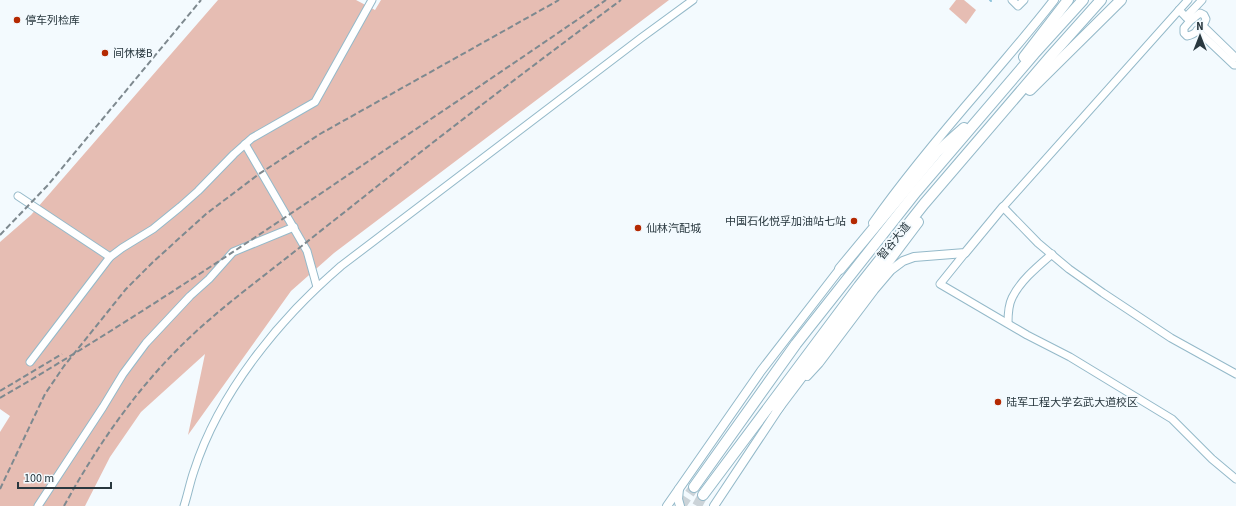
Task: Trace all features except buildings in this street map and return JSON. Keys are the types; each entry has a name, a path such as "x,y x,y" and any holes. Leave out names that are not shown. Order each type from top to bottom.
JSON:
{"highway":[{"path":"840,269 937,152 993,102 1033,45 1068,0"},
{"name":"智谷大道","path":"694,487 796,344 916,192 1083,0"},
{"name":"智谷大道","path":"704,496 859,286 924,204 1101,0"},
{"path":"777,409 979,141 1121,0"}],"main road":[{"path":"667,506 762,371 840,269 890,199 1054,0"},
{"path":"714,505 777,409 819,363 891,270 902,261 914,257 965,253 1003,207"},
{"path":"680,487 678,495 680,506"}],"street":[{"path":"30,362 57,329 110,257 153,229 180,207 252,138 315,102 372,0"},
{"path":"184,506 194,470 211,430 228,397 264,346 317,287 341,266 641,38 694,0"},
{"path":"1012,0 1018,6 1024,0"},
{"path":"1188,0 1003,207 1038,243 1102,293 1171,338 1236,374"},
{"path":"1188,19 1198,14 1202,14 1206,19 1190,36 1184,33 1184,28 1188,19 1202,0"},
{"path":"1179,10 1188,19"},
{"path":"1199,28 1236,58"},
{"path":"1199,28 1234,65 1236,65"},
{"path":"245,144 307,251 317,287"},
{"path":"18,196 110,257"},
{"path":"38,506 123,374 146,343 190,296 209,279 233,252 294,227"},
{"path":"965,253 940,284 1070,357 1172,419 1236,479"},
{"path":"1008,323 1008,311 1011,299 1033,271 1052,254"}],"shaded area":[{"path":"218,0 356,0 375,10 381,0 669,0 334,253 291,291 188,435 205,354 141,412 110,457 85,506 0,506 0,432 10,416 0,409 0,242 31,215"},
{"path":"956,0 964,0 976,10 966,24 949,9"}],"tunnel":[{"path":"681,506 694,487"},
{"path":"697,506 703,495"}],"railway":[{"path":"0,235 48,185 201,0"},
{"path":"0,489 45,394 64,366 126,289 153,262 206,214 259,174 320,134 559,0"},
{"path":"0,398 82,349 203,272 606,0"},
{"path":"64,506 104,440 134,398 168,359 197,331 244,291 414,157 621,0"},
{"path":"0,391 62,354"}],"place":[{"name":"停车列检库","path":"17,20"},
{"name":"间休楼B","path":"105,53"},
{"name":"中国石化悦孚加油站七站","path":"854,221"},
{"name":"仙林汽配城","path":"638,228"},
{"name":"陆军工程大学玄武大道校区","path":"998,402"}]}
